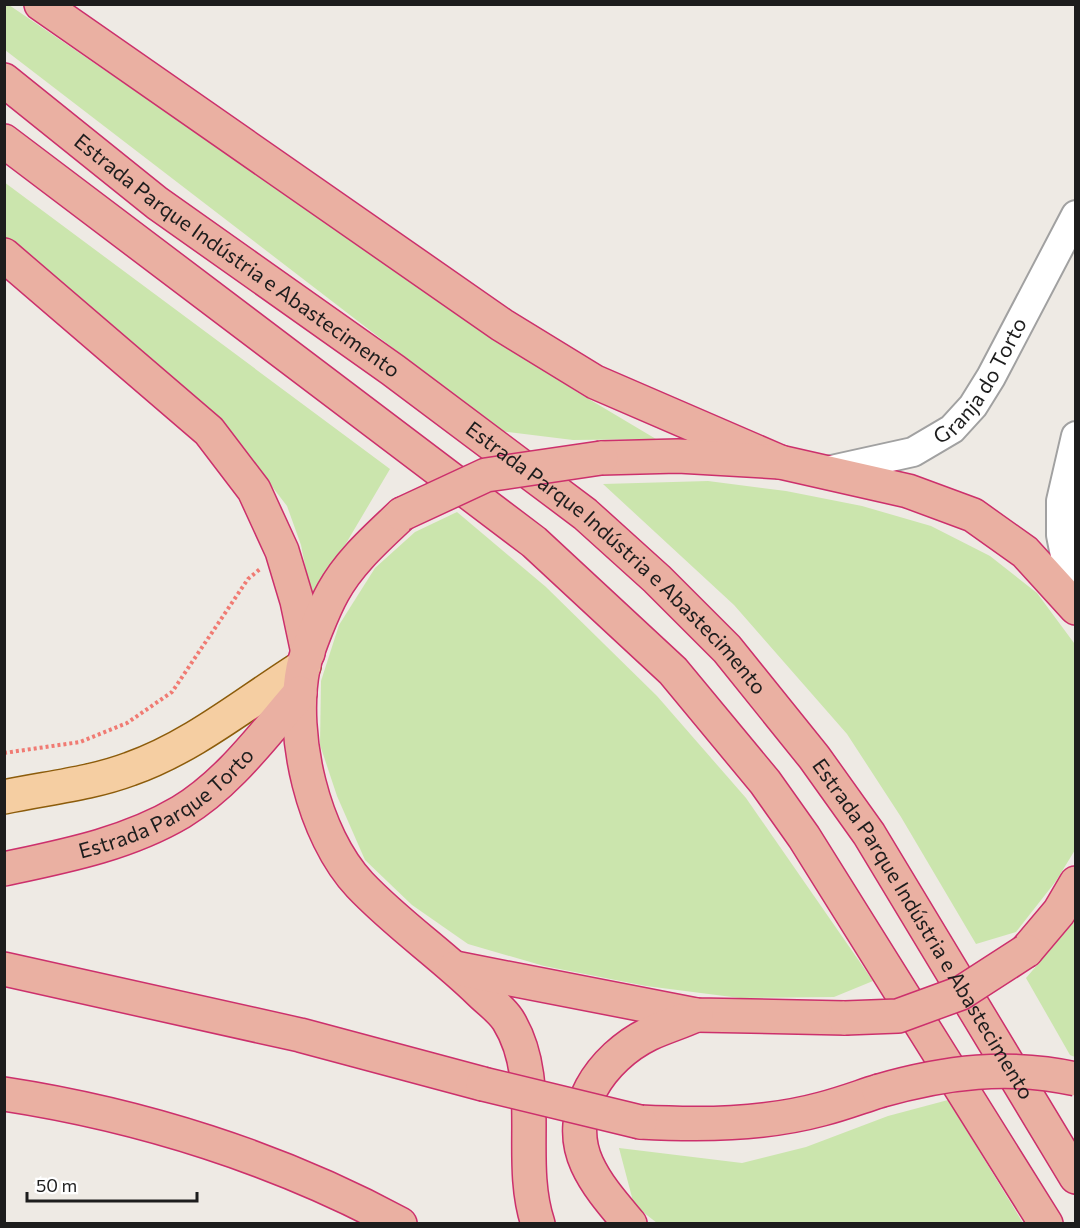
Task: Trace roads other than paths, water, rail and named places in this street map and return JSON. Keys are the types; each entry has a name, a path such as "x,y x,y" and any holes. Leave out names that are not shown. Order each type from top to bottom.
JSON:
{"highway":[{"path":"41,4 135,67 502,325 595,382 780,462"},
{"name":"Estrada Parque Indústria e Abastecimento","path":"4,80 158,203 393,370 585,514 657,579 727,649 814,757 868,834 1076,1177"},
{"name":"Estrada Parque Indústria e Abastecimento","path":"4,141 534,542 673,671 765,782 804,837 1046,1224"},
{"path":"4,255 209,431 254,490 282,552 297,602 304,670 302,742 307,772 327,833 340,859 377,902 455,968 507,1018 520,1044 529,1101 529,1184 538,1224"},
{"path":"304,670 333,592 365,549 402,514 486,475 601,458 678,456 780,462 908,491 973,515 1024,552 1075,607"},
{"name":"Estrada Parque Torto","path":"4,868 84,852 150,828 183,811 218,783 245,756 304,670"},
{"path":"455,968 696,1016 845,1018 898,1016 961,993 1026,951 1059,912 1076,883"},
{"path":"4,969 300,1035 483,1084 640,1122 686,1124 762,1120 821,1110 920,1079 985,1070 1035,1072 1076,1079"},
{"path":"630,1224 606,1196 587,1164 579,1140 580,1113 594,1080 618,1055 648,1035 696,1016"},
{"path":"4,1094 72,1104 190,1136 328,1187 400,1224"}],"main road":[{"path":"4,797 97,779 132,769 205,730 304,670"}],"street":[{"name":"Granja do Torto","path":"825,472 913,452 952,429 973,406 991,377 1076,215"},
{"path":"1075,607 1061,535 1061,501 1076,436"}]}
